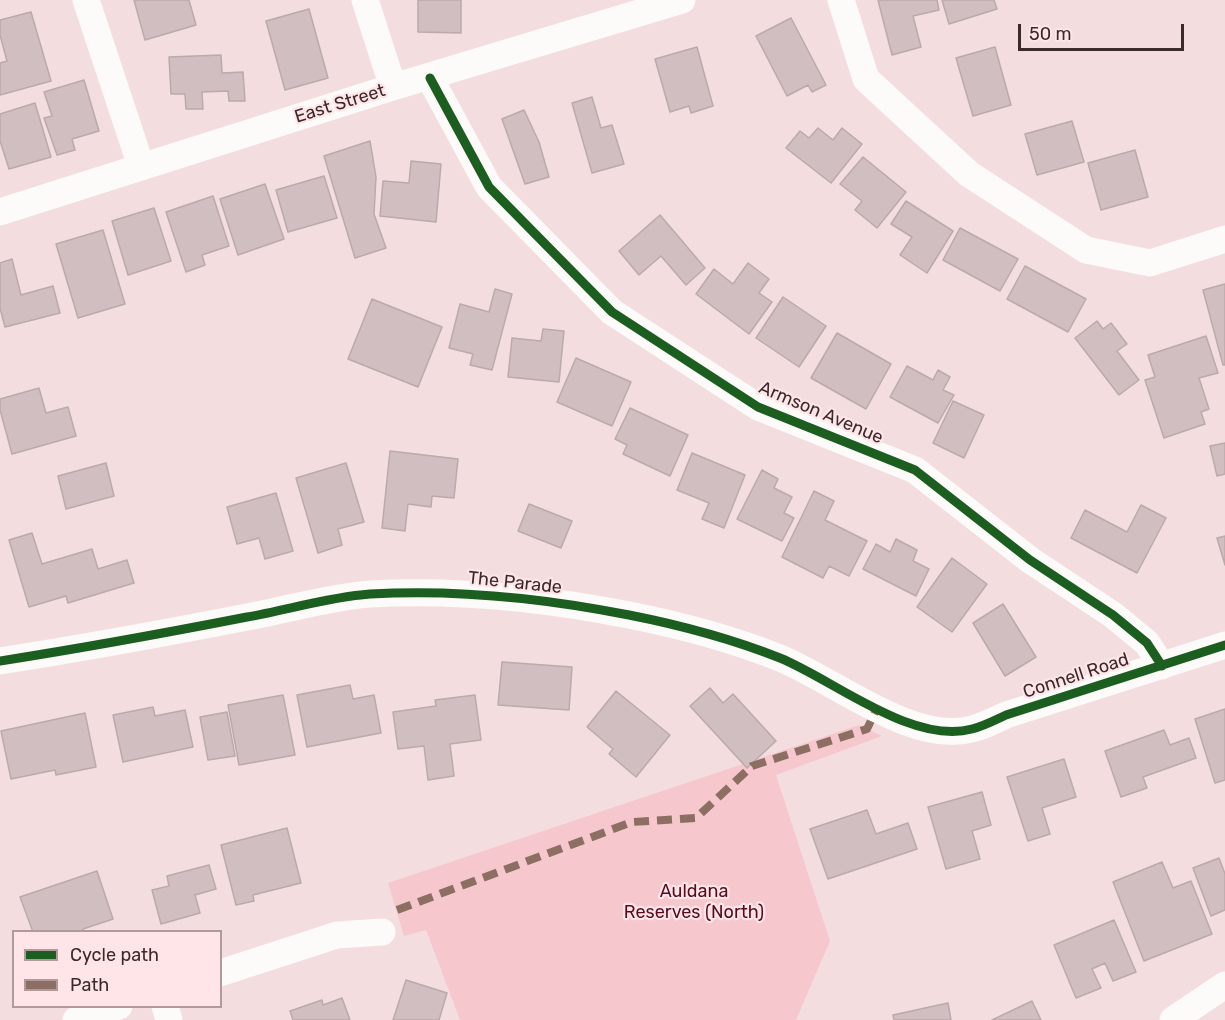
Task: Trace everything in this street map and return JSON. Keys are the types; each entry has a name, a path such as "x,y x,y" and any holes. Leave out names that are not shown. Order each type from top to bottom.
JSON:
{"street":[{"path":"86,0 141,166"},
{"path":"366,0 393,87"},
{"name":"East Street","path":"0,212 393,87 430,78 682,0"},
{"path":"841,0 866,78 969,174 1086,250 1150,263 1225,239"},
{"name":"Armson Avenue","path":"430,78 489,188 612,312 758,407 915,470 1030,560 1113,615 1147,643 1162,666"},
{"name":"The Parade","path":"0,661 99,646 366,594 433,592 499,594 629,615 732,641 781,658 896,718 928,729 952,731 971,729 1006,715"},
{"name":"Connell Road","path":"1006,715 1225,645"},
{"path":"222,972 337,935 382,932"},
{"path":"1173,1020 1225,985"},
{"path":"76,1020 113,1008"}],"green space":[{"name":"Auldana Reserves (North)","path":"859,725 882,736 776,775 830,941 796,1020 460,1020 426,930 404,936 388,883"}],"building":[{"path":"134,0 189,0 196,25 145,40"},
{"path":"418,0 461,0 461,33 418,32"},
{"path":"878,0 937,0 939,10 913,16 921,47 892,55"},
{"path":"942,0 994,0 997,9 949,24"},
{"path":"309,9 328,78 285,90 266,21"},
{"path":"31,12 51,81 0,95 0,63 7,61 0,35 0,20"},
{"path":"791,18 826,85 812,92 808,85 787,96 756,36"},
{"path":"697,47 713,106 691,113 689,106 670,112 655,59"},
{"path":"995,47 1011,105 973,116 956,58"},
{"path":"221,55 222,73 243,72 245,101 229,101 228,91 202,92 203,109 186,109 185,94 171,94 169,57"},
{"path":"84,80 99,131 72,139 75,150 57,155 44,118 52,116 44,92"},
{"path":"592,97 601,128 612,125 624,164 592,173 572,103"},
{"path":"35,103 51,157 9,169 0,141 0,114"},
{"path":"524,110 539,142 549,177 525,184 502,119"},
{"path":"1072,121 1084,162 1037,175 1025,134"},
{"path":"818,128 833,140 842,128 862,144 831,183 786,148 800,131 809,138"},
{"path":"370,141 376,177 374,214 386,248 355,258 324,156"},
{"path":"1135,150 1148,197 1101,210 1088,163"},
{"path":"863,157 906,192 877,228 855,210 862,201 840,184"},
{"path":"411,161 441,164 436,222 380,216 383,181 409,183"},
{"path":"324,176 337,218 288,232 276,190"},
{"path":"265,184 284,239 238,255 220,199"},
{"path":"213,196 229,246 202,255 205,265 186,272 166,212"},
{"path":"906,201 953,231 927,273 900,255 912,237 891,224"},
{"path":"154,208 171,261 128,275 112,221"},
{"path":"660,215 705,268 686,285 661,256 639,275 619,251"},
{"path":"960,228 1018,259 1000,291 943,260"},
{"path":"103,230 125,304 78,318 56,244"},
{"path":"12,259 21,295 53,286 60,313 5,327 0,308 0,263"},
{"path":"748,263 769,279 759,293 772,302 749,334 696,294 714,269 733,284"},
{"path":"1025,266 1086,299 1068,332 1007,299"},
{"path":"1225,284 1225,365 1223,365 1203,290"},
{"path":"495,289 512,294 492,370 470,365 473,354 449,348 460,304 489,312"},
{"path":"783,297 826,326 799,367 756,338"},
{"path":"372,299 442,327 418,387 348,359"},
{"path":"1097,321 1103,329 1111,323 1127,344 1117,351 1139,380 1119,395 1075,338"},
{"path":"543,329 564,331 559,382 508,377 512,338 541,341"},
{"path":"837,333 891,364 866,409 811,378"},
{"path":"1206,336 1218,373 1199,378 1209,409 1201,412 1205,424 1164,438 1145,380 1155,377 1148,355"},
{"path":"576,358 631,382 612,426 557,402"},
{"path":"907,366 933,380 938,370 950,377 943,390 954,395 938,423 890,397"},
{"path":"39,388 46,413 68,407 76,436 12,454 0,410 0,399"},
{"path":"953,401 984,415 964,458 933,443"},
{"path":"630,408 688,435 670,476 623,454 627,445 615,439"},
{"path":"1225,443 1225,474 1217,476 1210,446"},
{"path":"390,451 458,459 454,498 432,496 431,507 408,504 405,531 382,528"},
{"path":"692,453 745,475 724,528 702,519 709,503 677,490"},
{"path":"106,463 114,496 66,509 58,476"},
{"path":"346,463 364,522 338,529 342,545 318,553 296,478"},
{"path":"762,470 778,479 774,488 792,497 784,513 794,518 782,541 737,519"},
{"path":"814,491 834,501 825,520 867,541 849,576 829,566 823,578 782,557"},
{"path":"276,493 293,551 265,559 259,538 237,544 227,507"},
{"path":"529,504 572,521 561,548 518,531"},
{"path":"1141,505 1166,518 1137,573 1071,538 1085,510 1127,532"},
{"path":"32,533 42,564 92,549 98,569 127,560 134,583 68,603 66,596 29,607 9,540"},
{"path":"1225,536 1225,565 1217,538"},
{"path":"896,539 917,550 913,561 929,569 916,596 863,569 876,544 890,552"},
{"path":"952,558 987,584 952,632 917,607"},
{"path":"1003,604 1036,657 1005,676 973,623"},
{"path":"502,662 572,667 569,710 498,705"},
{"path":"350,685 353,699 374,695 381,733 307,747 297,695"},
{"path":"710,688 723,703 733,694 776,741 747,768 690,706"},
{"path":"616,691 670,735 636,777 609,754 613,749 587,727"},
{"path":"283,695 295,755 239,765 228,705"},
{"path":"475,695 481,740 450,744 454,776 428,780 424,746 398,749 393,712 436,706 435,700"},
{"path":"153,707 155,716 185,710 193,747 123,762 113,715"},
{"path":"1225,709 1225,780 1215,783 1195,719"},
{"path":"227,712 235,756 208,760 200,717"},
{"path":"85,713 96,767 56,775 55,770 11,779 1,731"},
{"path":"1164,730 1170,745 1189,738 1196,758 1143,777 1147,788 1121,797 1105,751"},
{"path":"1064,759 1076,797 1042,808 1050,834 1028,841 1007,777"},
{"path":"982,792 991,825 972,831 980,859 946,869 928,807"},
{"path":"867,810 876,834 908,823 917,849 828,879 810,829"},
{"path":"287,828 301,883 253,895 254,901 236,905 221,845"},
{"path":"1219,858 1225,874 1225,910 1211,916 1193,868"},
{"path":"1162,862 1173,888 1191,881 1212,934 1144,961 1113,882"},
{"path":"209,865 216,889 195,895 200,913 161,924 152,890 169,886 167,876"},
{"path":"97,871 113,919 83,930 32,930 20,897"},
{"path":"1114,920 1136,972 1113,981 1105,963 1092,969 1101,988 1076,998 1054,945"},
{"path":"406,980 447,993 439,1020 393,1020"},
{"path":"342,998 350,1020 293,1020 290,1011 322,1000 323,1005"},
{"path":"1032,1001 1041,1020 992,1020"},
{"path":"948,1003 951,1020 894,1020 893,1015"}],"marked path":[{"path":"397,910 632,822 696,818 752,766 867,729 877,708"}],"cycle path":[{"path":"430,78 489,187 612,312 758,407 915,470 1030,560 1113,615 1147,643 1162,666"},
{"path":"0,661 155,635 370,594 436,593 500,596 629,615 725,639 780,658 899,719 924,728 949,731 976,728 1006,715 1225,645"}]}
